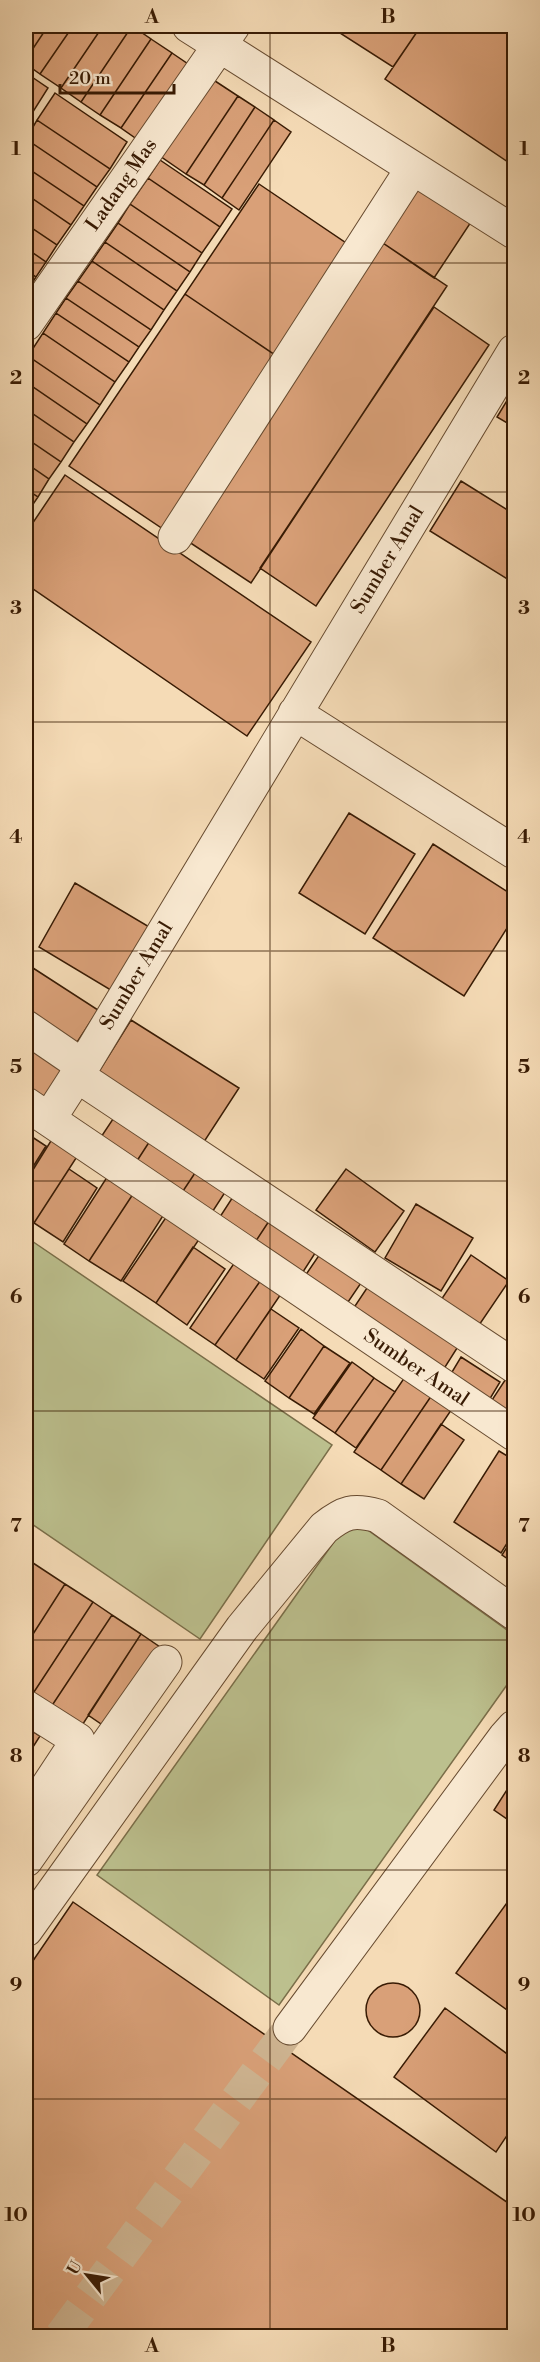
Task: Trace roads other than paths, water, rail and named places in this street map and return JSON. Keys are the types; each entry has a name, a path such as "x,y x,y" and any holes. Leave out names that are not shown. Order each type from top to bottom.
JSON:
{"street":[{"path":"189,26 226,35 412,168 514,232"},
{"name":"Ladang Mas","path":"26,324 226,35"},
{"path":"175,537 412,168"},
{"name":"Sumber Amal","path":"514,351 80,1070 37,1112 514,1434"},
{"path":"295,713 514,852"},
{"path":"26,1027 80,1070 514,1366"},
{"path":"26,1930 242,1628 324,1528 336,1518 348,1512 362,1511 378,1516 514,1613"},
{"path":"26,1860 165,1662"},
{"path":"26,1707 78,1740 26,1819"},
{"path":"290,2028 514,1727"}],"tunnel":[{"path":"61,2336 290,2028"}]}
